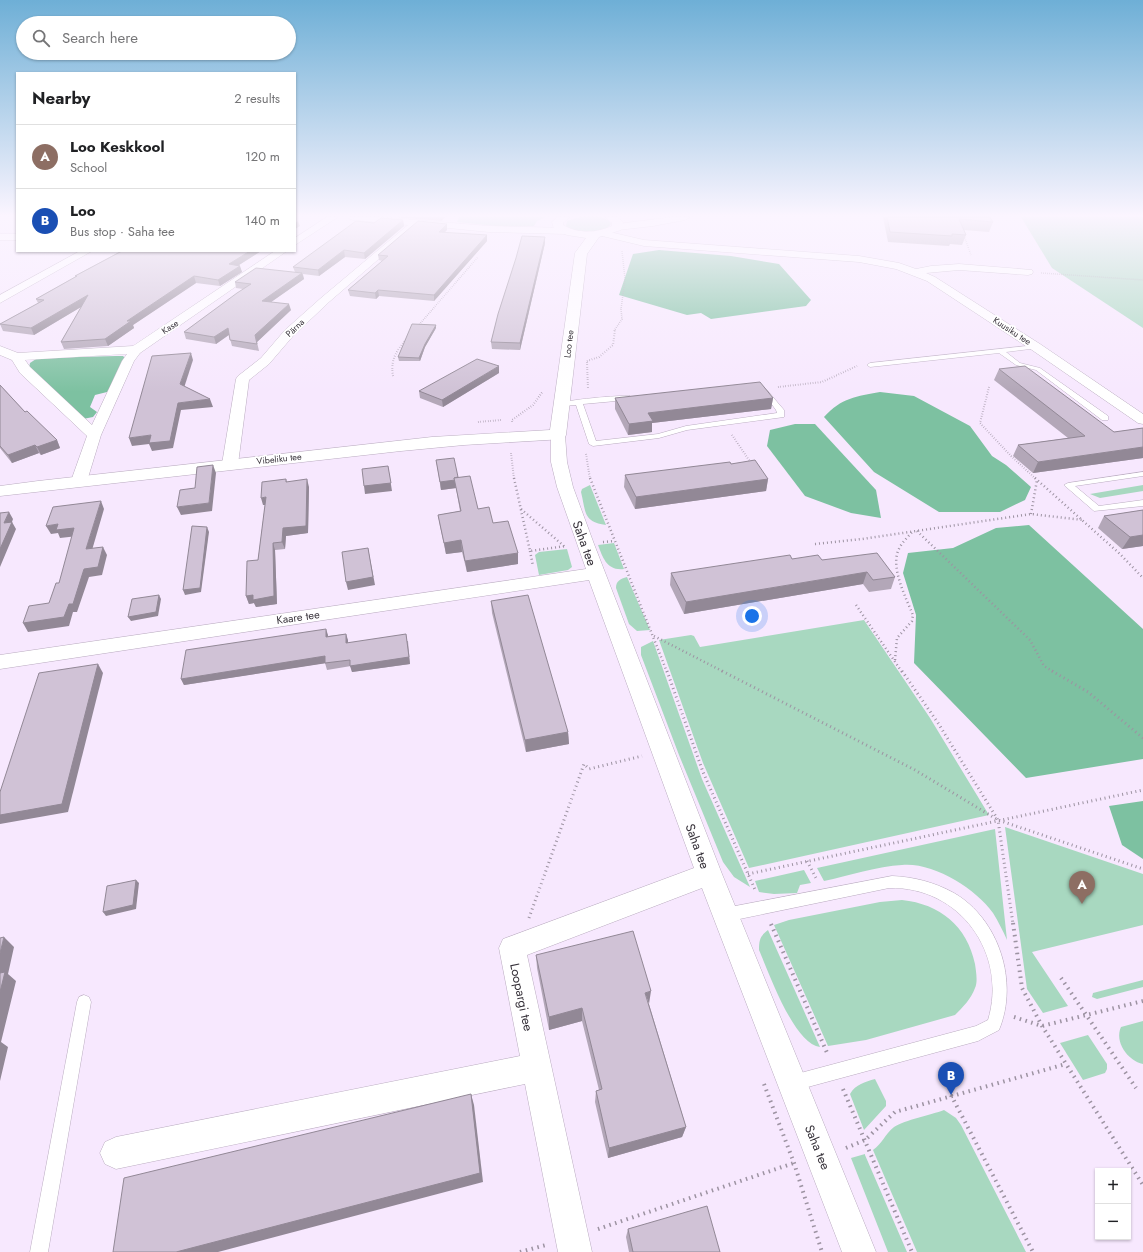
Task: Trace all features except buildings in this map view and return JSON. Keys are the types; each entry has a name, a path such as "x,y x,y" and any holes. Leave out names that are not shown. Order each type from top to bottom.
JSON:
{"street":[{"path":"0,300 44,275"},
{"name":"Kase","path":"80,481 94,435 128,362 136,350 246,275"},
{"name":"Pärna","path":"230,464 243,379 265,361 289,333 354,275"},
{"name":"Loo tee","path":"558,435 580,275"},
{"name":"Kuusiku tee","path":"924,275 1036,347 1143,420"},
{"path":"0,350 16,357 136,350"},
{"path":"16,357 26,370 94,435"},
{"name":"Vibeliku tee","path":"0,491 426,443 513,436 558,435"},
{"name":"Saha tee","path":"558,435 559,462 575,545 596,573 709,874 859,1252"},
{"name":"Kaare tee","path":"0,662 596,573"},
{"path":"520,944 676,888 709,874"},
{"name":"Loopargi tee","path":"520,944 512,948 574,1245"},
{"path":"116,1153 537,1067"}],"lane":[{"path":"870,365 1036,347"},
{"path":"1000,351 1018,364 1038,370 1105,418"},
{"path":"579,402 593,444 659,436 686,428 781,415 780,410 760,385"},
{"path":"562,404 633,397"},
{"path":"1143,474 1068,485 1097,509 1143,503"},
{"path":"725,915 763,906 891,882 920,885 951,898 971,916 987,937 996,960 1001,987 998,1012 994,1025 978,1033 792,1083"},
{"path":"39,1252 84,1002"}],"path":[{"path":"415,329 462,275"},
{"path":"587,361 599,357 613,345 614,331 622,319 620,309 624,296 625,275"},
{"path":"1077,275 1143,280"},
{"path":"393,376 391,365 400,347 410,335"},
{"path":"760,385 768,388 822,382 859,365 870,365"},
{"path":"989,387 980,424 1037,480 1120,554 1143,578"},
{"path":"483,421 512,420"},
{"path":"723,423 751,463"},
{"path":"512,447 510,460 530,551 575,545"},
{"path":"586,453 591,483 654,636 703,772 836,1072 912,1252"},
{"path":"1031,514 1037,480"},
{"path":"520,508 575,545"},
{"path":"815,544 1031,514 1083,520"},
{"path":"895,661 897,638 912,621 913,615 897,571 897,553 903,541 913,531"},
{"path":"917,531 1030,640 1044,666 1088,692 1143,738"},
{"path":"856,605 938,723 998,820 1022,988 1042,1026 1143,1185"},
{"path":"654,636 915,770 998,820 1143,869"},
{"path":"520,944 584,764 589,769 645,755"},
{"path":"748,874 1143,790"},
{"path":"1061,978 1136,1088"},
{"path":"998,1012 1042,1026 1143,1001"},
{"path":"846,1148 865,1140 895,1112 1066,1064"},
{"path":"952,1095 1033,1252"},
{"path":"574,1245 801,1161"}],"green space":[{"path":"626,275 789,275 811,300 806,306 711,319 701,313 687,315 619,295"},
{"path":"1063,275 1143,275 1143,328"},
{"path":"123,356 126,359 107,392 95,395 90,407 97,412 93,417 83,419 29,368 30,363 36,359"},
{"path":"880,392 914,396 970,426 992,456 1006,465 1031,487 1025,500 1000,512 939,512 874,472 824,417 843,402"},
{"path":"795,424 815,424 876,490 881,518 851,513 805,496 767,446 770,430"},
{"path":"590,485 606,525 599,524 589,519 585,510 581,492 582,489"},
{"path":"1143,485 1143,491 1100,498 1090,494"},
{"path":"1029,525 1143,629 1143,759 1026,778 914,663 916,615 903,573 908,553 953,548 996,528"},
{"path":"614,543 624,569 613,568 606,563 598,545"},
{"path":"567,549 572,567 568,570 539,575 535,555 539,552"},
{"path":"627,577 650,630 637,631 629,624 616,588 619,581"},
{"path":"864,620 930,718 989,815 749,868 703,763 659,640 691,635 694,636 700,647"},
{"path":"653,641 702,779 750,887 734,877 723,862 679,755 641,655 641,647"},
{"path":"1143,801 1143,859 1122,845 1109,806"},
{"path":"1005,827 1143,874 1143,925 1032,952 1068,1006 1043,1013 1027,989"},
{"path":"995,829 1007,940 995,916 985,904 964,886 940,872 914,865 902,865 873,869 824,881 817,868"},
{"path":"804,870 811,883 800,885 797,893 774,894 759,892 755,881"},
{"path":"902,900 916,902 940,912 950,919 966,939 975,964 976,986 971,996 955,1015 866,1040 828,1046 774,925 789,920 880,902"},
{"path":"768,930 820,1047 810,1043 801,1034 792,1021 776,990 759,950 760,938"},
{"path":"1143,980 1143,987 1097,999 1092,997 1093,993"},
{"path":"1143,1021 1143,1064 1132,1059 1124,1050 1119,1039 1119,1033 1121,1027"},
{"path":"1088,1035 1107,1064 1107,1069 1105,1073 1083,1080 1060,1043"},
{"path":"875,1079 886,1101 886,1106 864,1130 850,1094 864,1082"},
{"path":"944,1110 956,1118 961,1125 1026,1252 917,1252 873,1150 894,1127 899,1124"},
{"path":"865,1154 907,1252 888,1252 851,1158"}],"place":[{"name":"Loo Keskkool","path":"1082,904"},
{"name":"Loo","path":"951,1095"}]}
